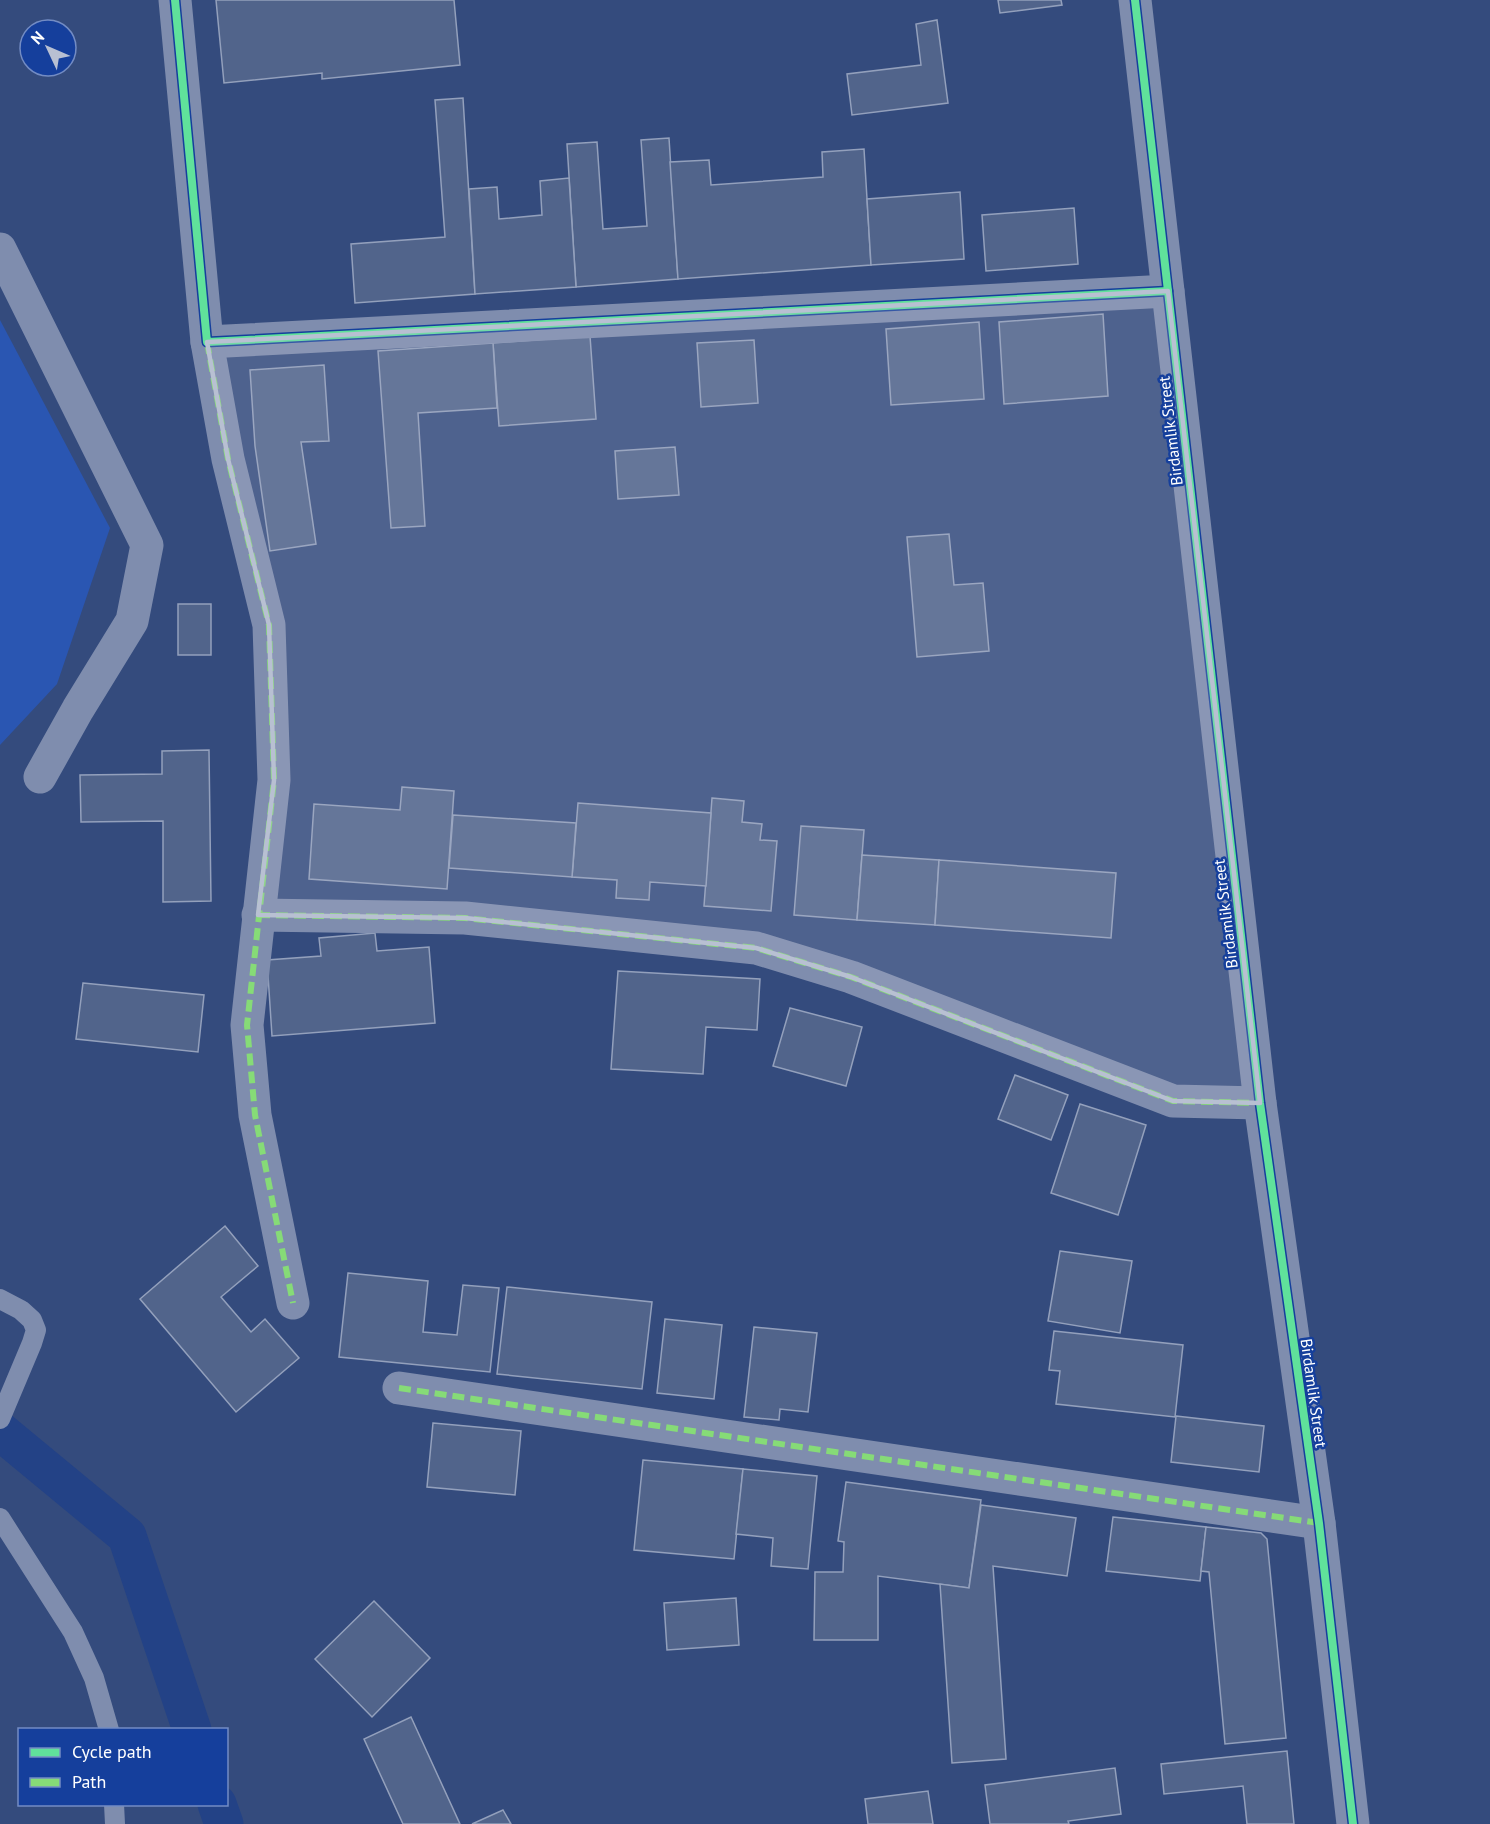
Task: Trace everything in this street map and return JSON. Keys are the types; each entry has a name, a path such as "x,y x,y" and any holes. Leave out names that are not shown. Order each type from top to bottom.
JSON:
{"street":[{"path":"174,0 207,342 228,459 269,625 274,780 247,1025 255,1115 293,1303"},
{"name":"Birdamlik Street","path":"1135,0 1260,1103 1318,1523 1353,1824"},
{"path":"0,249 147,545 132,621 40,777"},
{"path":"207,342 1168,291"},
{"path":"258,915 465,918 756,948 851,977 1173,1101 1260,1103"},
{"path":"399,1388 1318,1523"}],"lane":[{"path":"0,1299 21,1310 32,1320 36,1330 0,1419"},
{"path":"0,1518 73,1632 94,1678 109,1728"},
{"path":"114,1806 115,1824"}],"highlighted area":[{"path":"1168,291 1260,1103 1173,1101 851,977 756,948 465,918 258,915 274,780 269,625 228,459 207,342"}],"shaded area":[{"path":"0,320 110,528 57,684 0,745"}],"building":[{"path":"216,0 454,0 460,65 322,79 322,73 224,83"},
{"path":"998,0 1061,0 1062,5 1000,13"},
{"path":"937,20 948,103 852,115 847,74 921,65 916,24"},
{"path":"463,98 475,294 355,303 351,244 445,237 435,100"},
{"path":"669,138 678,279 576,287 567,144 597,142 603,229 647,226 641,140"},
{"path":"864,149 871,265 678,279 670,162 709,160 711,185 823,177 822,152"},
{"path":"569,178 576,287 475,294 469,189 497,187 499,219 542,215 540,181"},
{"path":"960,192 964,259 871,265 867,199"},
{"path":"1074,208 1078,264 986,271 982,215"},
{"path":"1103,314 1108,396 1004,404 999,322"},
{"path":"979,322 984,399 891,405 886,329"},
{"path":"590,336 596,419 499,426 493,343"},
{"path":"754,340 758,403 701,407 697,343"},
{"path":"493,343 497,408 418,413 425,526 391,528 378,351"},
{"path":"324,365 329,441 301,442 316,544 270,551 255,446 250,370"},
{"path":"675,447 679,495 618,499 615,451"},
{"path":"949,534 954,585 983,583 989,651 917,657 907,537"},
{"path":"178,604 211,604 211,655 178,655"},
{"path":"209,750 211,901 163,902 163,821 81,822 80,775 162,774 162,751"},
{"path":"402,787 454,791 447,889 309,879 314,804 400,810"},
{"path":"712,798 744,801 742,822 762,824 760,840 777,841 771,911 704,906"},
{"path":"578,803 711,813 706,886 650,882 649,900 616,898 617,880 572,877"},
{"path":"453,815 576,823 572,877 449,868"},
{"path":"801,826 864,830 857,920 794,915"},
{"path":"862,855 939,860 935,925 857,920"},
{"path":"939,860 1116,873 1111,938 935,925"},
{"path":"375,933 377,951 429,947 435,1023 272,1036 267,960 321,956 319,938"},
{"path":"618,971 760,979 757,1030 706,1027 703,1074 611,1069"},
{"path":"83,983 204,995 198,1052 76,1039"},
{"path":"790,1008 862,1027 846,1086 773,1066"},
{"path":"1015,1075 1068,1095 1051,1140 998,1119"},
{"path":"1080,1104 1146,1125 1118,1215 1051,1193"},
{"path":"225,1226 258,1266 221,1297 251,1332 265,1319 299,1358 236,1412 140,1299"},
{"path":"1060,1251 1132,1261 1120,1333 1048,1321"},
{"path":"348,1273 428,1281 423,1332 457,1335 463,1285 499,1288 490,1372 339,1357"},
{"path":"507,1287 652,1302 642,1389 497,1374"},
{"path":"665,1319 722,1325 714,1399 657,1393"},
{"path":"754,1327 817,1333 808,1412 780,1409 779,1420 744,1417"},
{"path":"1054,1331 1183,1345 1175,1417 1056,1404 1060,1371 1049,1370"},
{"path":"1176,1416 1264,1426 1259,1472 1171,1462"},
{"path":"433,1423 521,1431 515,1495 427,1487"},
{"path":"643,1460 743,1469 734,1559 634,1550"},
{"path":"743,1469 817,1476 808,1569 771,1566 773,1538 736,1534"},
{"path":"846,1482 981,1500 969,1588 878,1576 878,1640 814,1640 815,1572 843,1572 844,1542 838,1541"},
{"path":"981,1505 1076,1518 1067,1576 993,1566 1006,1759 952,1763 940,1584 969,1588"},
{"path":"1113,1517 1206,1527 1200,1581 1106,1571"},
{"path":"1206,1527 1261,1533 1267,1539 1286,1738 1225,1744 1209,1572 1201,1571"},
{"path":"736,1598 739,1645 667,1650 664,1603"},
{"path":"374,1601 430,1658 372,1717 315,1659"},
{"path":"411,1717 460,1824 403,1824 364,1739"},
{"path":"1287,1751 1294,1824 1247,1824 1243,1786 1164,1794 1161,1764"},
{"path":"1115,1768 1121,1814 1068,1821 1069,1824 990,1824 985,1785"},
{"path":"928,1791 933,1824 868,1824 865,1799"},
{"path":"503,1810 511,1824 472,1824"}],"waterway":[{"path":"0,1431 127,1536 191,1728"},
{"path":"218,1806 224,1824"}],"marked path":[{"path":"207,342 228,459 269,625 274,780 247,1025 255,1115 293,1303"},
{"path":"258,915 465,918 756,948 851,977 1173,1101 1260,1103"},
{"path":"399,1388 1319,1523"}],"cycle path":[{"path":"175,0 207,342 1168,291"},
{"path":"1135,0 1260,1103 1319,1523 1353,1824"}]}
